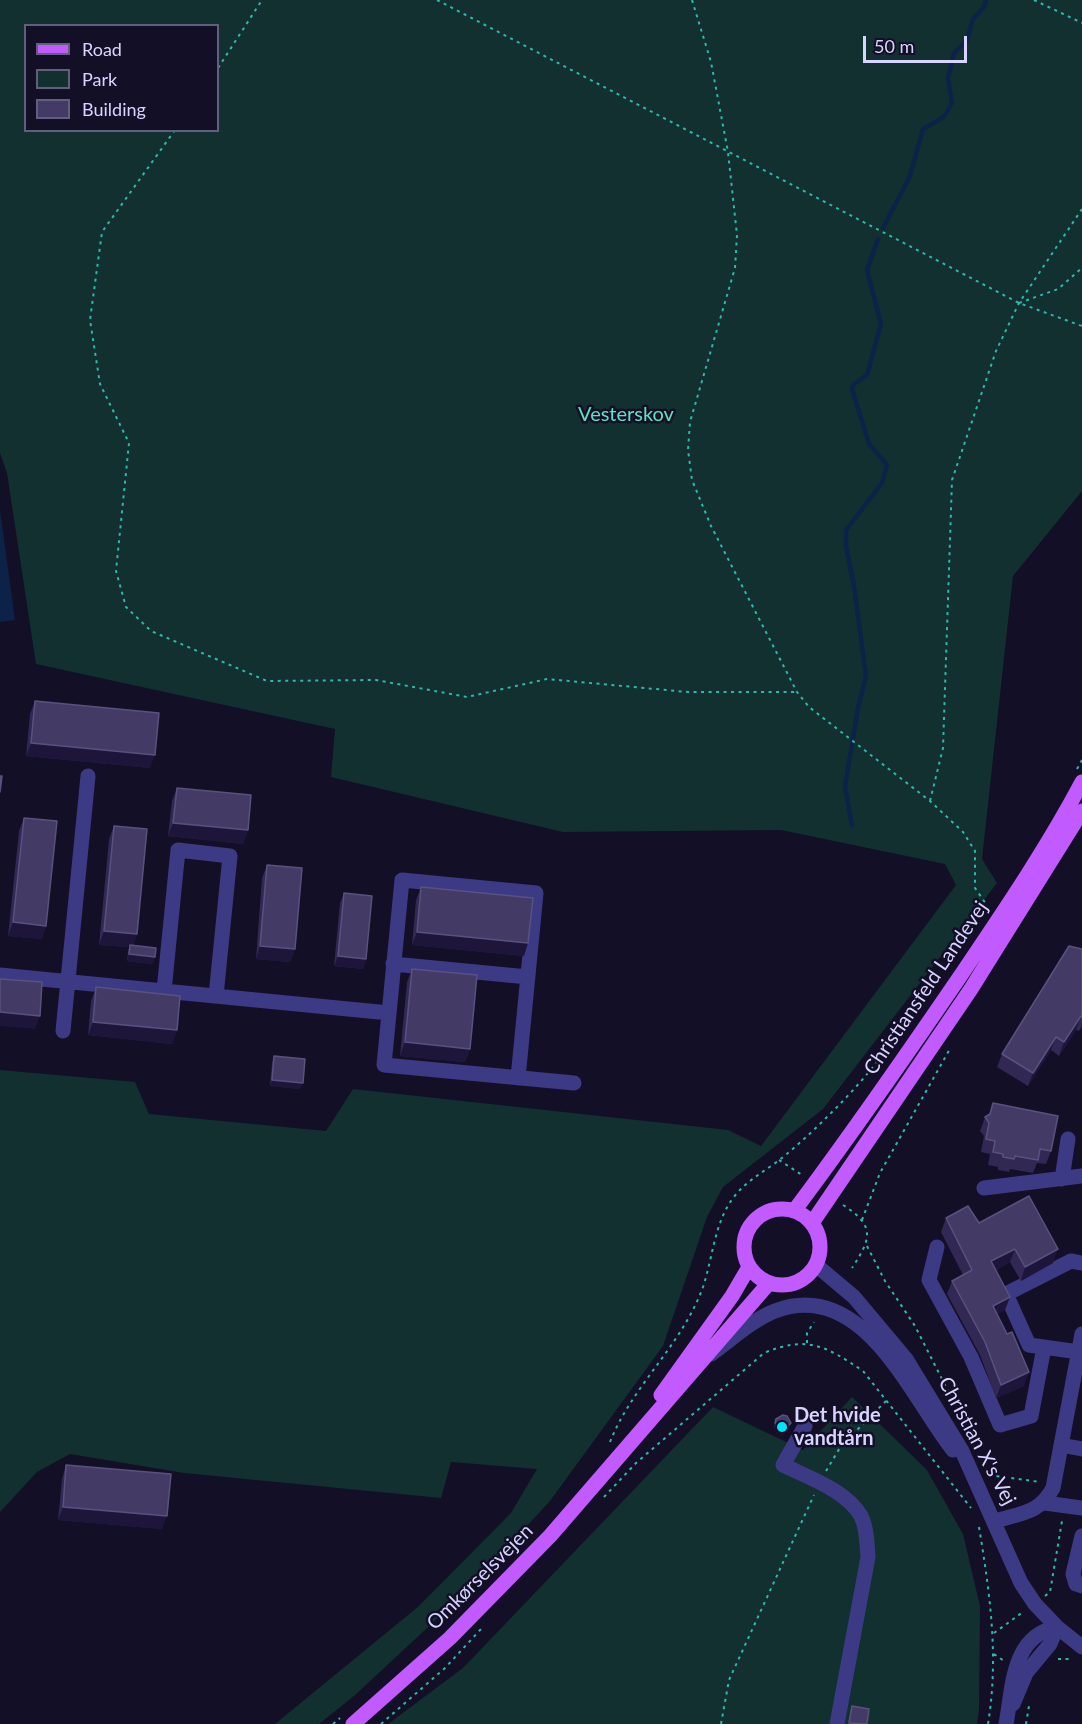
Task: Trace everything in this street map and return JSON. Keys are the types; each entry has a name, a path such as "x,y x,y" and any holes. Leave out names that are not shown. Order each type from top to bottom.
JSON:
{"main road":[{"name":"Christiansfeld Landevej","path":"794,1211 848,1140 972,958 1031,869 1082,782"},
{"name":"Christiansfeld Landevej","path":"812,1223 971,989 1082,811"},
{"path":"771,1211 794,1211 812,1223 820,1244 816,1265 800,1281 784,1285 769,1283 758,1277 749,1267 744,1245 752,1223 771,1211"},
{"name":"Omkørselsvejen","path":"626,1447 732,1296 749,1267"},
{"name":"Omkørselsvejen","path":"348,1720 450,1638 516,1573 769,1283"}],"street":[{"path":"63,1031 88,776"},
{"path":"164,991 178,850 230,856 216,996"},
{"path":"518,1078 536,893 402,880 384,1065 518,1078 574,1083"},
{"path":"393,964 528,977"},
{"path":"0,975 389,1013"},
{"path":"1062,1179 1068,1139"},
{"path":"984,1188 1082,1176"},
{"path":"937,1247 929,1280 971,1357 1000,1425 1031,1416 1044,1347"},
{"path":"1079,1352 1029,1345 1006,1294 1071,1261 1082,1263"},
{"name":"Christian X's Vej","path":"816,1265 854,1297 906,1359 983,1477 995,1521 1009,1559 1035,1604 1057,1627 1082,1647"},
{"path":"703,1359 775,1311 807,1306 847,1316 867,1330 895,1365 936,1428 983,1477"},
{"path":"995,1521 1035,1510 1045,1503 1053,1488 1082,1334"},
{"path":"805,1425 783,1465 844,1498 861,1516 867,1538 868,1557 837,1724"},
{"path":"1061,1445 1082,1449"},
{"path":"1045,1503 1082,1508"},
{"path":"1082,1536 1073,1574 1076,1584 1082,1586"},
{"path":"1007,1720 1012,1673 1020,1657 1031,1640 1044,1630 1057,1627"}],"path":[{"path":"219,66 262,0"},
{"path":"437,0 1019,303 1082,326"},
{"path":"692,0 711,62 728,152 736,235 735,268 690,422 688,450 692,480 711,526 797,692 809,707 930,801 963,832 975,851 975,888 989,909"},
{"path":"1034,0 1082,22"},
{"path":"174,132 102,232 90,320 100,384 129,443 116,571 126,607 151,632 267,681 376,680 467,697 547,679 688,692 797,692"},
{"path":"930,801 943,748 952,480 996,351 1019,303 1082,209"},
{"path":"1019,303 1058,289 1082,268"},
{"path":"609,1445 618,1422 675,1343 689,1317 702,1289 722,1216 749,1180 779,1160 830,1114 892,1045"},
{"path":"862,1220 867,1212 870,1196 892,1151"},
{"path":"779,1160 805,1177"},
{"path":"841,1203 862,1220 867,1246 885,1281 915,1326 940,1372 974,1443"},
{"path":"852,1268 867,1246"},
{"path":"807,1343 807,1333 814,1322"},
{"path":"636,1463 764,1353 786,1343 807,1343 844,1358 863,1371 971,1509"},
{"path":"721,1724 729,1680 819,1483 841,1446 886,1401"},
{"path":"983,1477 992,1484"},
{"path":"983,1477 1042,1483 1053,1488"},
{"path":"994,1633 1050,1592 1063,1504"},
{"path":"979,1525 994,1633 988,1724"},
{"path":"1055,1659 1082,1659"},
{"path":"1026,1724 1030,1701"},
{"path":"333,1724 348,1720"}],"green space":[{"name":"Vesterskov","path":"0,0 1082,0 1082,491 1013,576 982,859 997,883 823,1109 723,1187 707,1217 663,1346 550,1501 468,1590 354,1696 319,1724 275,1724 419,1606 511,1513 537,1469 451,1462 441,1498 184,1473 70,1454 37,1472 0,1512 0,1070 135,1082 149,1114 326,1131 353,1089 728,1130 761,1146 956,885 945,864 781,830 563,832 331,777 335,729 36,664 7,473 0,453"},
{"path":"852,1397 927,1470 963,1534 980,1606 977,1724 388,1724 463,1668 713,1407 803,1450"}],"water":[{"path":"0,510 15,620 0,622"}],"building":[{"path":"35,701 159,713 155,755 31,743"},
{"path":"177,788 251,795 248,830 173,823"},
{"path":"24,818 57,821 46,926 13,922"},
{"path":"114,826 147,829 137,934 104,931"},
{"path":"267,865 302,868 295,949 260,946"},
{"path":"421,887 533,898 528,943 417,932"},
{"path":"344,893 372,896 366,959 338,956"},
{"path":"130,945 156,948 155,957 129,954"},
{"path":"1069,946 1082,949 1082,1017 1064,1042 1056,1037 1033,1073 1002,1054"},
{"path":"412,969 477,975 470,1049 405,1042"},
{"path":"0,979 42,982 40,1016 0,1012"},
{"path":"96,987 180,996 177,1030 93,1022"},
{"path":"274,1056 305,1059 303,1083 272,1080"},
{"path":"993,1103 1058,1116 1051,1151 1040,1149 1038,1160 1015,1156 1014,1159 993,1152 995,1141 986,1139 989,1123 985,1117 990,1114"},
{"path":"1029,1196 1058,1249 1025,1267 1015,1249 991,1261 1010,1297 993,1306 1007,1334 1012,1332 1029,1372 1001,1385 985,1342 952,1281 972,1270 946,1218 968,1206 979,1223"},
{"path":"783,1415 787,1416 791,1423 783,1431 775,1423 776,1419"},
{"path":"66,1465 171,1474 167,1516 63,1507"},
{"path":"852,1706 869,1709 867,1724 849,1723"}],"waterway":[{"path":"883,228 910,176 923,129 944,117 952,103 948,78 954,53 967,40 973,19 984,7 986,0"},
{"path":"852,825 845,787 858,708 866,676 854,586 846,546 846,530 882,483 887,465 869,444 852,389 854,384 867,375 881,324 867,270 878,239"}],"place":[{"name":"Det hvide vandtårn","path":"782,1427"}]}
